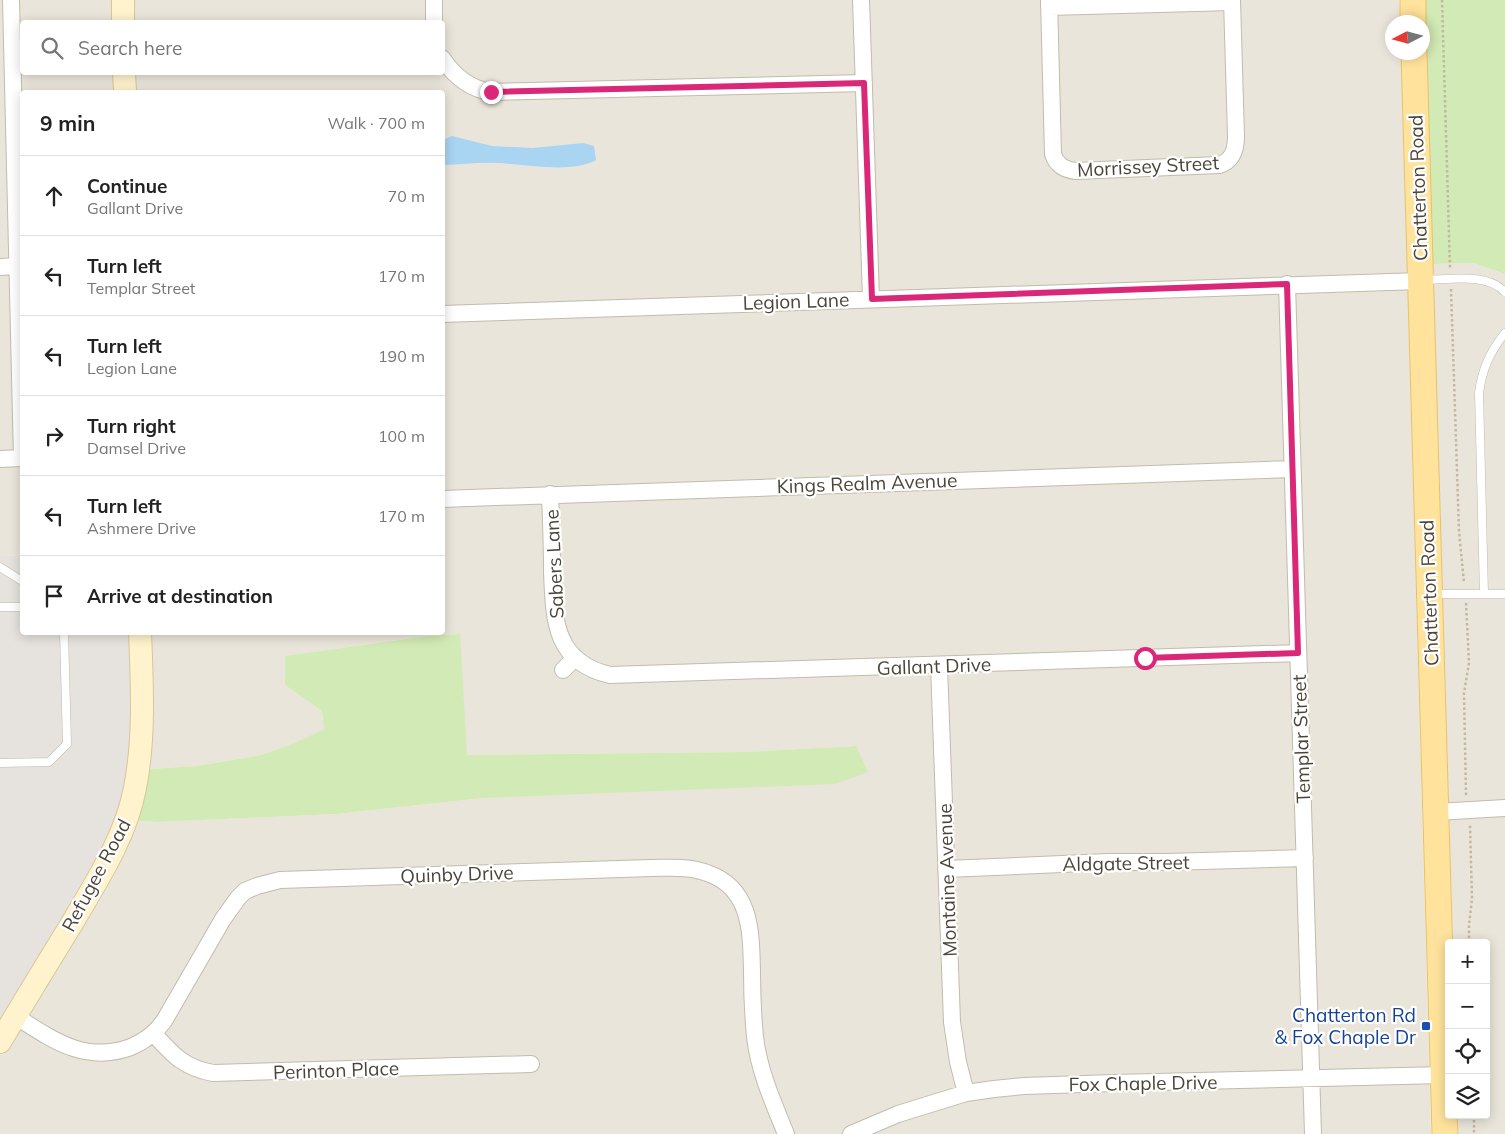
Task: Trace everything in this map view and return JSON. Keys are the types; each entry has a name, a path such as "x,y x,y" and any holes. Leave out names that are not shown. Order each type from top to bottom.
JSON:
{"main road":[{"path":"1413,0 1413,15"},
{"name":"Chatterton Road","path":"1414,60 1445,1134"}],"street":[{"path":"11,0 6,75 17,266 20,381"},
{"path":"123,0 123,20"},
{"path":"434,0 434,20"},
{"path":"861,0 872,299"},
{"path":"1049,4 1232,1"},
{"name":"Morrissey Street","path":"1049,4 1054,154 1057,163 1064,168 1076,171 1219,165 1226,163 1234,153 1236,146 1232,1"},
{"path":"446,63 457,76 471,86 491,92 864,83"},
{"path":"124,75 125,90"},
{"path":"0,267 17,266"},
{"name":"Legion Lane","path":"445,314 1420,280"},
{"name":"Templar Street","path":"1287,284 1313,1134"},
{"path":"0,459 20,458"},
{"name":"Kings Realm Avenue","path":"445,499 1292,468"},
{"name":"Sabers Lane","path":"550,494 554,613 560,638 575,658"},
{"name":"Refugee Road","path":"0,1042 108,859 128,814 135,789 140,750 142,708 140,635"},
{"name":"Gallant Drive","path":"575,658 597,672 622,676 1298,653"},
{"path":"563,670 575,658"},
{"name":"Montaine Avenue","path":"939,666 952,1022 958,1062 966,1093"},
{"path":"1436,812 1505,808"},
{"name":"Aldgate Street","path":"946,869 1108,862 1305,858"},
{"name":"Quinby Drive","path":"15,1016 67,1047 92,1053 125,1049 137,1044 154,1034 164,1021 230,908 245,891 268,882 651,868 694,870 716,876 733,889 740,899 747,916 750,932 753,1014 761,1070 786,1134"},
{"name":"Perinton Place","path":"154,1034 185,1064 203,1072 213,1073 531,1064"},
{"name":"Fox Chaple Drive","path":"851,1134 870,1130 898,1114 966,1093 1024,1086 1443,1075"}],"lane":[{"path":"1420,280 1484,280 1496,284 1505,292"},
{"path":"1484,594 1479,392 1485,364 1492,350 1505,333"},
{"path":"0,568 20,580"},
{"path":"1430,594 1505,594"},
{"path":"0,607 20,607"},
{"path":"0,763 49,762 67,744 64,635"}],"path":[{"path":"1442,0 1459,530 1466,594 1469,663 1464,693 1466,796"},
{"path":"1469,939 1472,899 1470,823"},
{"path":"1474,1119 1474,1134"}],"shaded area":[{"path":"0,0 123,0 123,20 20,20 20,75 124,75 125,90 20,90 20,555 0,556"},
{"path":"132,0 1399,0 1400,15 1385,15 1385,60 1401,60 1431,1134 0,1134 0,1055 136,821 159,822 336,814 483,798 855,746 743,752 466,755 459,634 445,635 445,90 133,90 133,75 445,75 445,20 132,20"},
{"path":"1473,263 1505,274 1505,1134 1459,1134 1459,1119 1490,1119 1490,939 1453,939 1433,264"},
{"path":"20,555 20,635 130,635 134,726 125,811 90,875 3,1020 0,1019 0,556"},
{"path":"151,635 443,635 286,656 285,685 322,711 324,729 298,742 262,755 197,766 149,769"}],"green space":[{"path":"1423,0 1505,0 1505,274 1473,263 1433,264 1429,218 1425,60 1430,60 1430,15 1423,15"},
{"path":"460,634 467,755 743,752 856,746 868,772 835,784 483,798 336,814 159,822 136,821 149,769 197,766 262,755 297,742 324,729 322,711 285,685 285,656"}],"water":[{"path":"452,136 492,146 533,148 583,143 594,146 596,160 574,167 490,163 445,165 445,139"}],"place":[{"name":"Chatterton Rd & Fox Chaple Dr","path":"1426,1026"}],"route":[{"path":"491,92 864,83 872,299 1287,284 1298,653 1145,658"}]}
